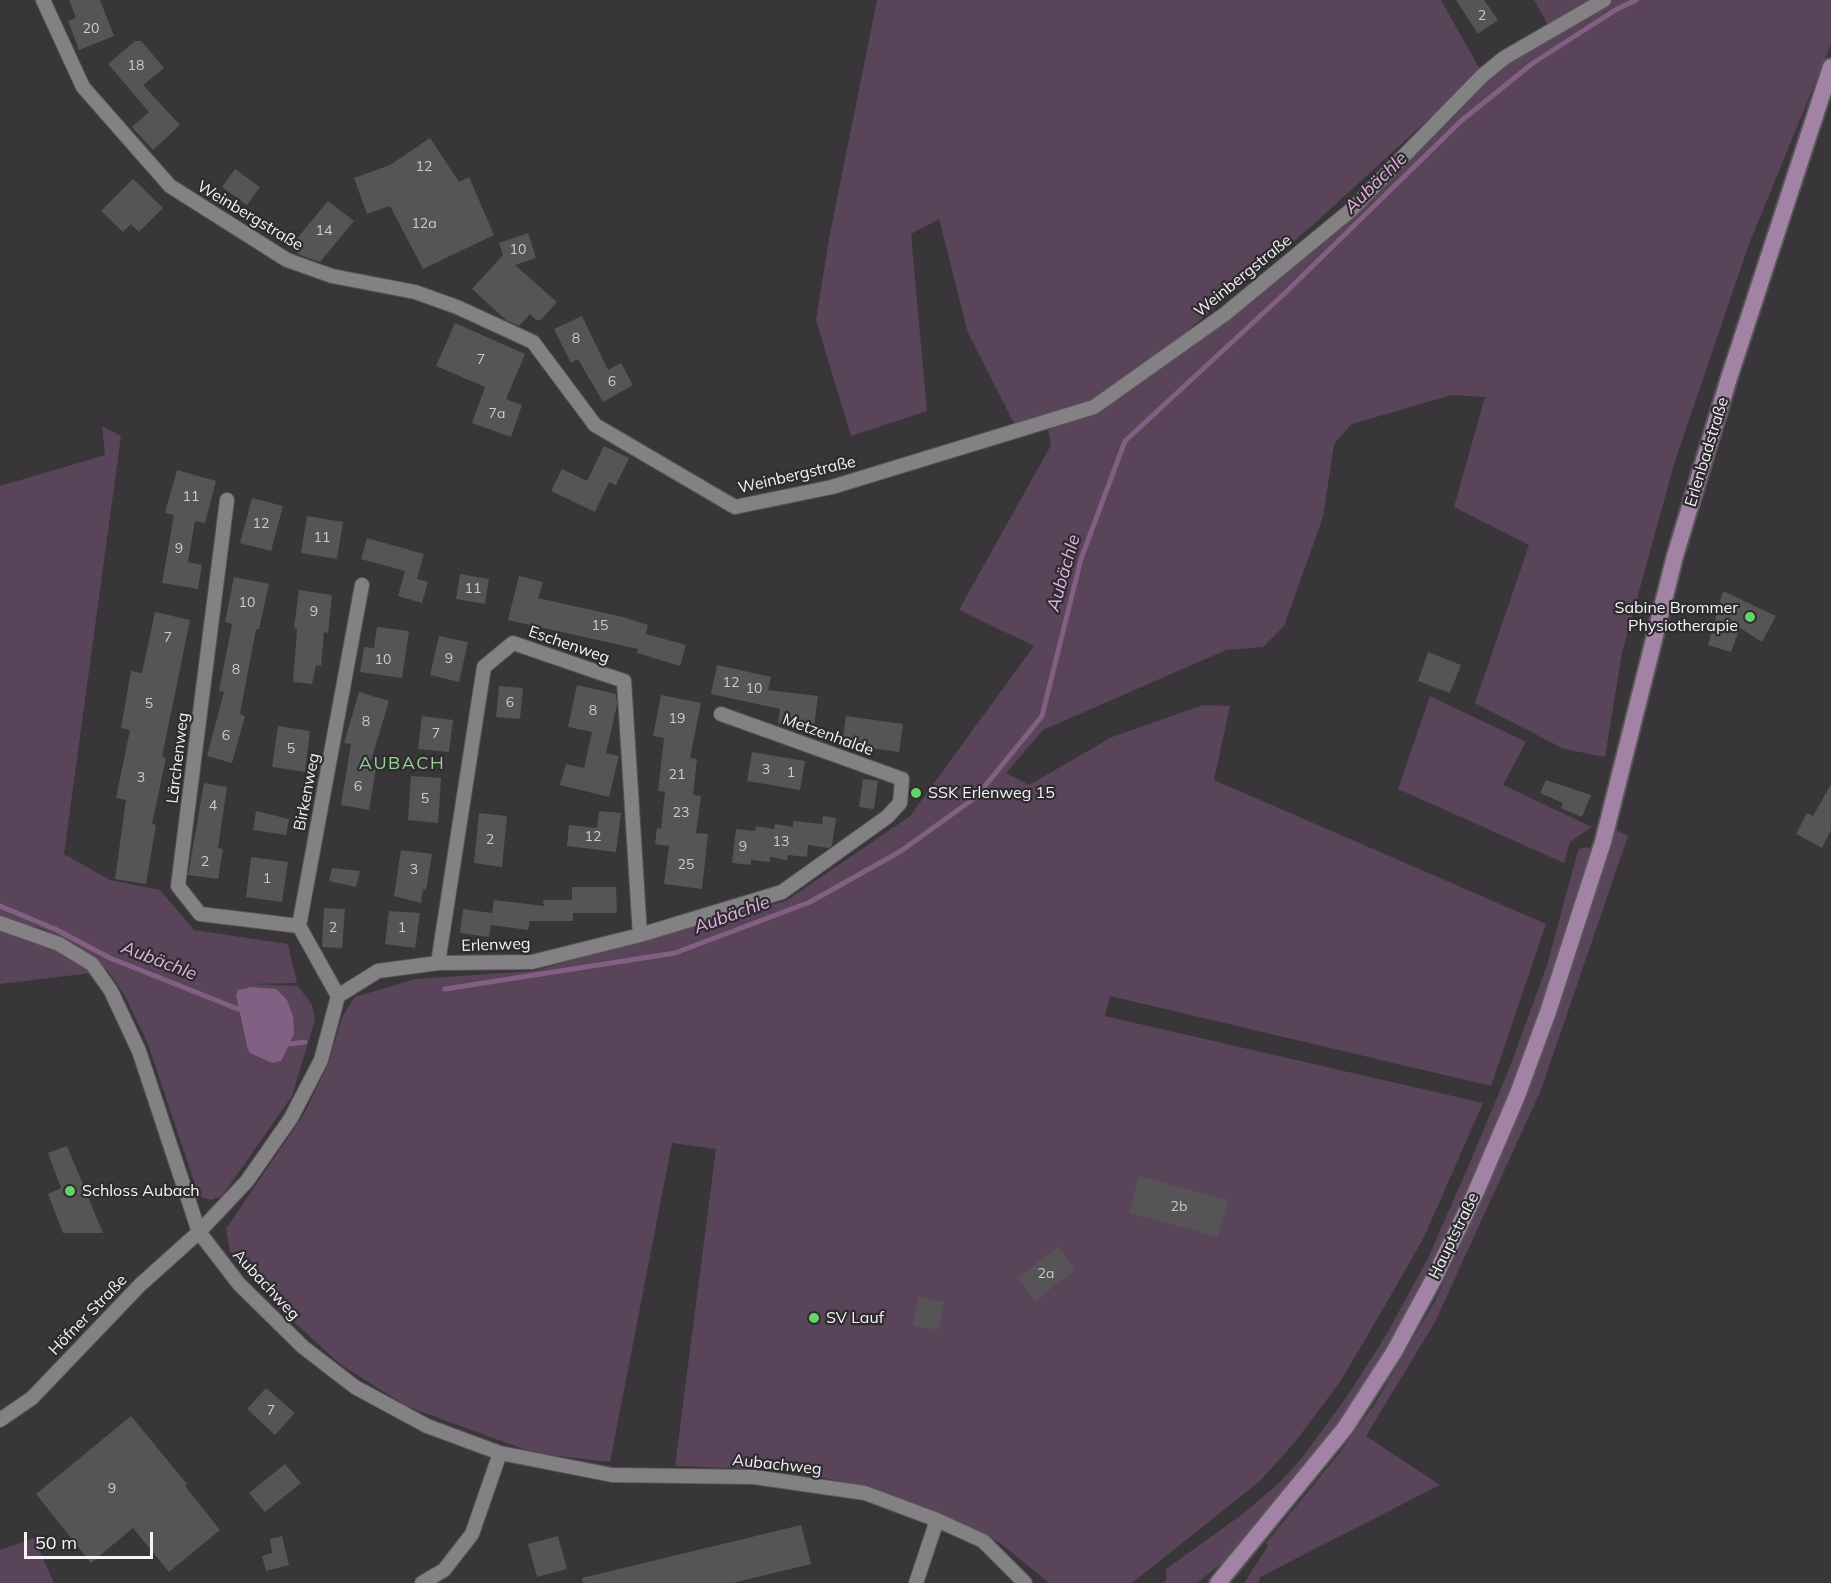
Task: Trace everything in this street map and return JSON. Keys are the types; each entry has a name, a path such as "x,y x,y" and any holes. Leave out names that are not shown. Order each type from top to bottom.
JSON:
{"main road":[{"name":"Erlenbadstraße","path":"1603,842 1648,653 1675,556 1831,67"},
{"name":"Hauptstraße","path":"1218,1583 1345,1428 1394,1352 1433,1280 1475,1194 1517,1096 1548,1012 1603,842"}],"street":[{"name":"Weinbergstraße","path":"43,0 83,87 170,186 286,260 332,276 416,292 458,307 533,342 595,425 735,507 832,487 1094,407 1225,314 1351,210 1482,76 1504,58 1604,0"},
{"name":"Lärchenweg","path":"227,500 178,886 200,914 299,926"},
{"name":"Birkenweg","path":"299,926 362,585"},
{"name":"Eschenweg","path":"438,963 484,667 513,643 624,681 640,935"},
{"name":"Metzenhalde","path":"721,714 902,779 900,802"},
{"name":"Erlenweg","path":"339,996 378,971 438,963 532,962 640,935 782,892 887,817 900,802"},
{"name":"Aubachweg","path":"0,923 59,944 92,964 111,991 139,1052 199,1232 239,1284 303,1347 355,1387 427,1426 500,1453 612,1475 754,1477 865,1493 937,1520 983,1541 1025,1583"},
{"path":"199,1232 248,1181 291,1118 321,1060 339,996 299,926"},
{"name":"Höfner Straße","path":"0,1420 32,1398 140,1285 199,1232"},
{"path":"422,1583 444,1570 472,1534 500,1453"},
{"path":"916,1583 937,1520"}],"shaded area":[{"path":"877,0 1441,0 1481,71 1315,223 1174,342 1096,399 1016,427 968,333 939,219 911,234 927,411 851,436 816,320 829,239"},
{"path":"1534,0 1595,0 1548,25"},
{"path":"1607,0 1831,0 1831,44 1749,244 1675,461 1622,653 1605,757 1564,749 1475,703 1529,545 1454,507 1485,397 1452,395 1352,424 1334,444 1323,517 1284,626 1263,647 1226,650 1043,730 1006,773 1029,785 1112,737 1203,705 1230,706 1214,780 1546,924 1491,1086 1110,996 1105,1016 1483,1103 1424,1237 1340,1382 1295,1442 1260,1481 1132,1583 1049,1583 1000,1543 941,1515 873,1488 815,1476 761,1469 675,1466 716,1149 672,1143 610,1462 534,1453 406,1406 340,1364 280,1309 238,1264 230,1251 226,1229 304,1114 329,1062 342,1017 355,997 415,979 533,971 786,901 910,816 1034,646 959,610 1051,445 1048,430 1109,404 1183,351 1487,80 1552,33"},
{"path":"102,426 121,436 64,854 110,880 160,890 194,930 288,944 297,983 250,984 298,986 312,1005 315,1020 292,1096 222,1196 211,1200 201,1197 195,1184 148,1044 124,994 107,970 75,944 43,929 0,917 0,486 105,455","holes":["238,1007 272,1063 247,1047"]},
{"path":"1430,696 1526,742 1503,785 1592,827 1570,842 1564,863 1398,789"},
{"path":"1616,830 1628,836 1541,1090 1435,1322 1366,1436 1440,1485 1260,1577 1259,1583 1244,1583 1268,1546 1266,1543 1340,1452 1376,1402 1435,1301 1499,1162 1535,1073 1563,997"},
{"path":"1587,847 1592,850 1578,897 1510,1091 1480,1165 1428,1275 1381,1361 1322,1446 1262,1521 1227,1559 1197,1583 1163,1583 1166,1581 1166,1569 1244,1513 1279,1483 1301,1459 1348,1395 1386,1335 1427,1260 1509,1069 1547,965 1579,849"},
{"path":"0,928 51,947 79,961 91,973 0,984"},
{"path":"251,987 276,989 287,1000 293,1016 294,1034 281,1061 272,1063 250,1053 247,1047 236,995 238,990"},
{"path":"34,1538 54,1583 0,1583 0,1550"}],"building":[{"path":"69,0 100,0 114,36 79,50 68,21 76,18"},
{"path":"1456,0 1484,0 1498,20 1478,34"},
{"path":"135,41 141,41 164,68 143,85 180,125 153,150 132,127 149,112 108,64"},
{"path":"430,138 459,182 469,177 494,235 423,269 390,206 367,214 354,178 390,165"},
{"path":"235,169 260,187 247,205 222,187"},
{"path":"133,179 163,208 139,232 131,224 123,232 101,211"},
{"path":"328,201 354,221 320,262 300,255 290,247"},
{"path":"528,233 536,258 515,265 557,302 541,320 536,320 530,314 519,326 506,320 472,289 503,255 499,243"},
{"path":"582,316 608,370 621,363 633,385 603,402 578,359 571,363 554,329"},
{"path":"455,323 525,354 506,399 522,405 511,437 472,423 485,387 436,366"},
{"path":"604,446 629,458 616,485 609,482 595,512 551,491 562,469 587,481"},
{"path":"177,470 216,481 205,523 195,521 188,562 202,565 198,589 162,583 174,515 165,513"},
{"path":"252,498 283,506 271,551 240,543"},
{"path":"307,516 343,522 337,559 301,553"},
{"path":"367,538 424,554 417,579 428,582 422,603 398,596 405,571 361,559"},
{"path":"460,574 489,579 485,604 456,599"},
{"path":"519,576 543,582 538,598 623,617 648,625 646,634 686,645 680,666 637,653 638,649 508,620"},
{"path":"234,577 269,584 259,629 256,629 240,714 245,716 232,763 207,756 224,692 219,691 232,624 225,622"},
{"path":"299,590 332,595 328,633 324,632 321,666 316,665 312,684 293,682 297,629 294,628"},
{"name":"Sabine Brommer Physiotherapie","path":"1723,591 1776,616 1762,642 1740,628 1731,652 1708,645"},
{"path":"155,612 190,620 162,757 166,758 152,824 156,825 146,884 115,879 126,800 116,798 130,730 121,728 131,671 142,673"},
{"path":"377,627 409,631 402,678 360,672 364,647 374,648"},
{"path":"439,636 468,642 459,682 430,675"},
{"path":"1428,652 1461,665 1450,693 1418,681"},
{"path":"717,665 771,677 768,690 818,696 814,727 778,723 780,709 711,694"},
{"path":"577,685 616,694 617,705 606,753 619,756 609,797 560,785 566,764 584,768 592,732 568,727"},
{"path":"499,686 523,688 520,719 496,717"},
{"path":"359,692 389,701 369,767 376,768 369,810 341,805 351,744 344,743"},
{"path":"661,695 701,703 690,758 697,759 693,795 701,796 696,833 708,834 702,889 664,884 669,846 655,844 657,828 661,829 665,792 658,791 664,738 653,736"},
{"path":"422,716 453,720 449,752 418,749"},
{"path":"846,716 903,724 899,752 842,744"},
{"path":"278,726 310,731 305,772 272,767"},
{"path":"752,752 805,761 800,790 747,781"},
{"path":"411,776 441,778 438,823 408,820"},
{"path":"863,779 878,781 874,809 859,807"},
{"path":"1546,780 1591,795 1582,817 1561,808 1563,803 1540,793"},
{"path":"204,783 227,787 218,848 223,849 218,879 188,875"},
{"path":"1831,784 1831,830 1822,848 1796,834 1807,813 1813,816"},
{"path":"256,811 289,819 286,835 253,830"},
{"path":"599,811 621,813 616,852 567,846 569,825 597,828"},
{"path":"479,813 507,816 502,867 474,863"},
{"path":"823,816 836,818 832,845 829,848 808,845 807,857 788,855 787,860 770,857 770,862 751,860 751,865 732,863 736,829 755,831 756,826 774,829 775,824 793,827 793,821 822,824"},
{"path":"401,850 432,854 426,890 423,889 421,903 394,896"},
{"path":"251,857 288,862 282,902 246,897"},
{"path":"332,868 360,871 356,887 329,881"},
{"path":"572,887 616,887 617,913 573,913 573,921 530,921 528,930 491,925 489,937 460,933 463,909 492,913 491,922 494,900 544,906 543,900 572,900"},
{"path":"324,908 345,909 342,948 322,947"},
{"path":"389,911 420,913 415,948 385,944"},
{"name":"Schloss Aubach","path":"67,1146 103,1233 63,1233 48,1194 61,1188 48,1153"},
{"path":"1139,1176 1228,1200 1218,1237 1129,1213"},
{"path":"1058,1247 1075,1270 1035,1301 1017,1278"},
{"path":"918,1297 944,1302 939,1330 913,1326"},
{"path":"266,1388 295,1413 275,1435 247,1409"},
{"path":"131,1416 187,1484 185,1486 220,1530 169,1572 133,1528 91,1563 36,1494"},
{"path":"285,1464 301,1483 265,1512 249,1493"},
{"path":"801,1525 811,1564 733,1583 583,1583 582,1578"},
{"path":"282,1536 289,1565 266,1571 262,1556 272,1553 270,1539"},
{"path":"558,1536 567,1569 537,1577 528,1544"}],"waterway":[{"name":"Aubächle","path":"445,989 675,953 810,902 901,851 976,797 1042,716 1081,559 1125,441 1284,294 1461,121 1533,63 1617,9 1636,0"},
{"name":"Aubächle","path":"0,906 55,929 110,958 243,1011"},
{"name":"Aubächle","path":"285,1041 290,1044 305,1042"}],"place":[{"name":"Sabine Brommer Physiotherapie","path":"1750,617"},
{"name":"SSK Erlenweg 15","path":"916,793"},
{"name":"Schloss Aubach","path":"70,1191"},
{"name":"SV Lauf","path":"814,1318"}],"district":[{"name":"AUBACH","path":"402,764"}]}
